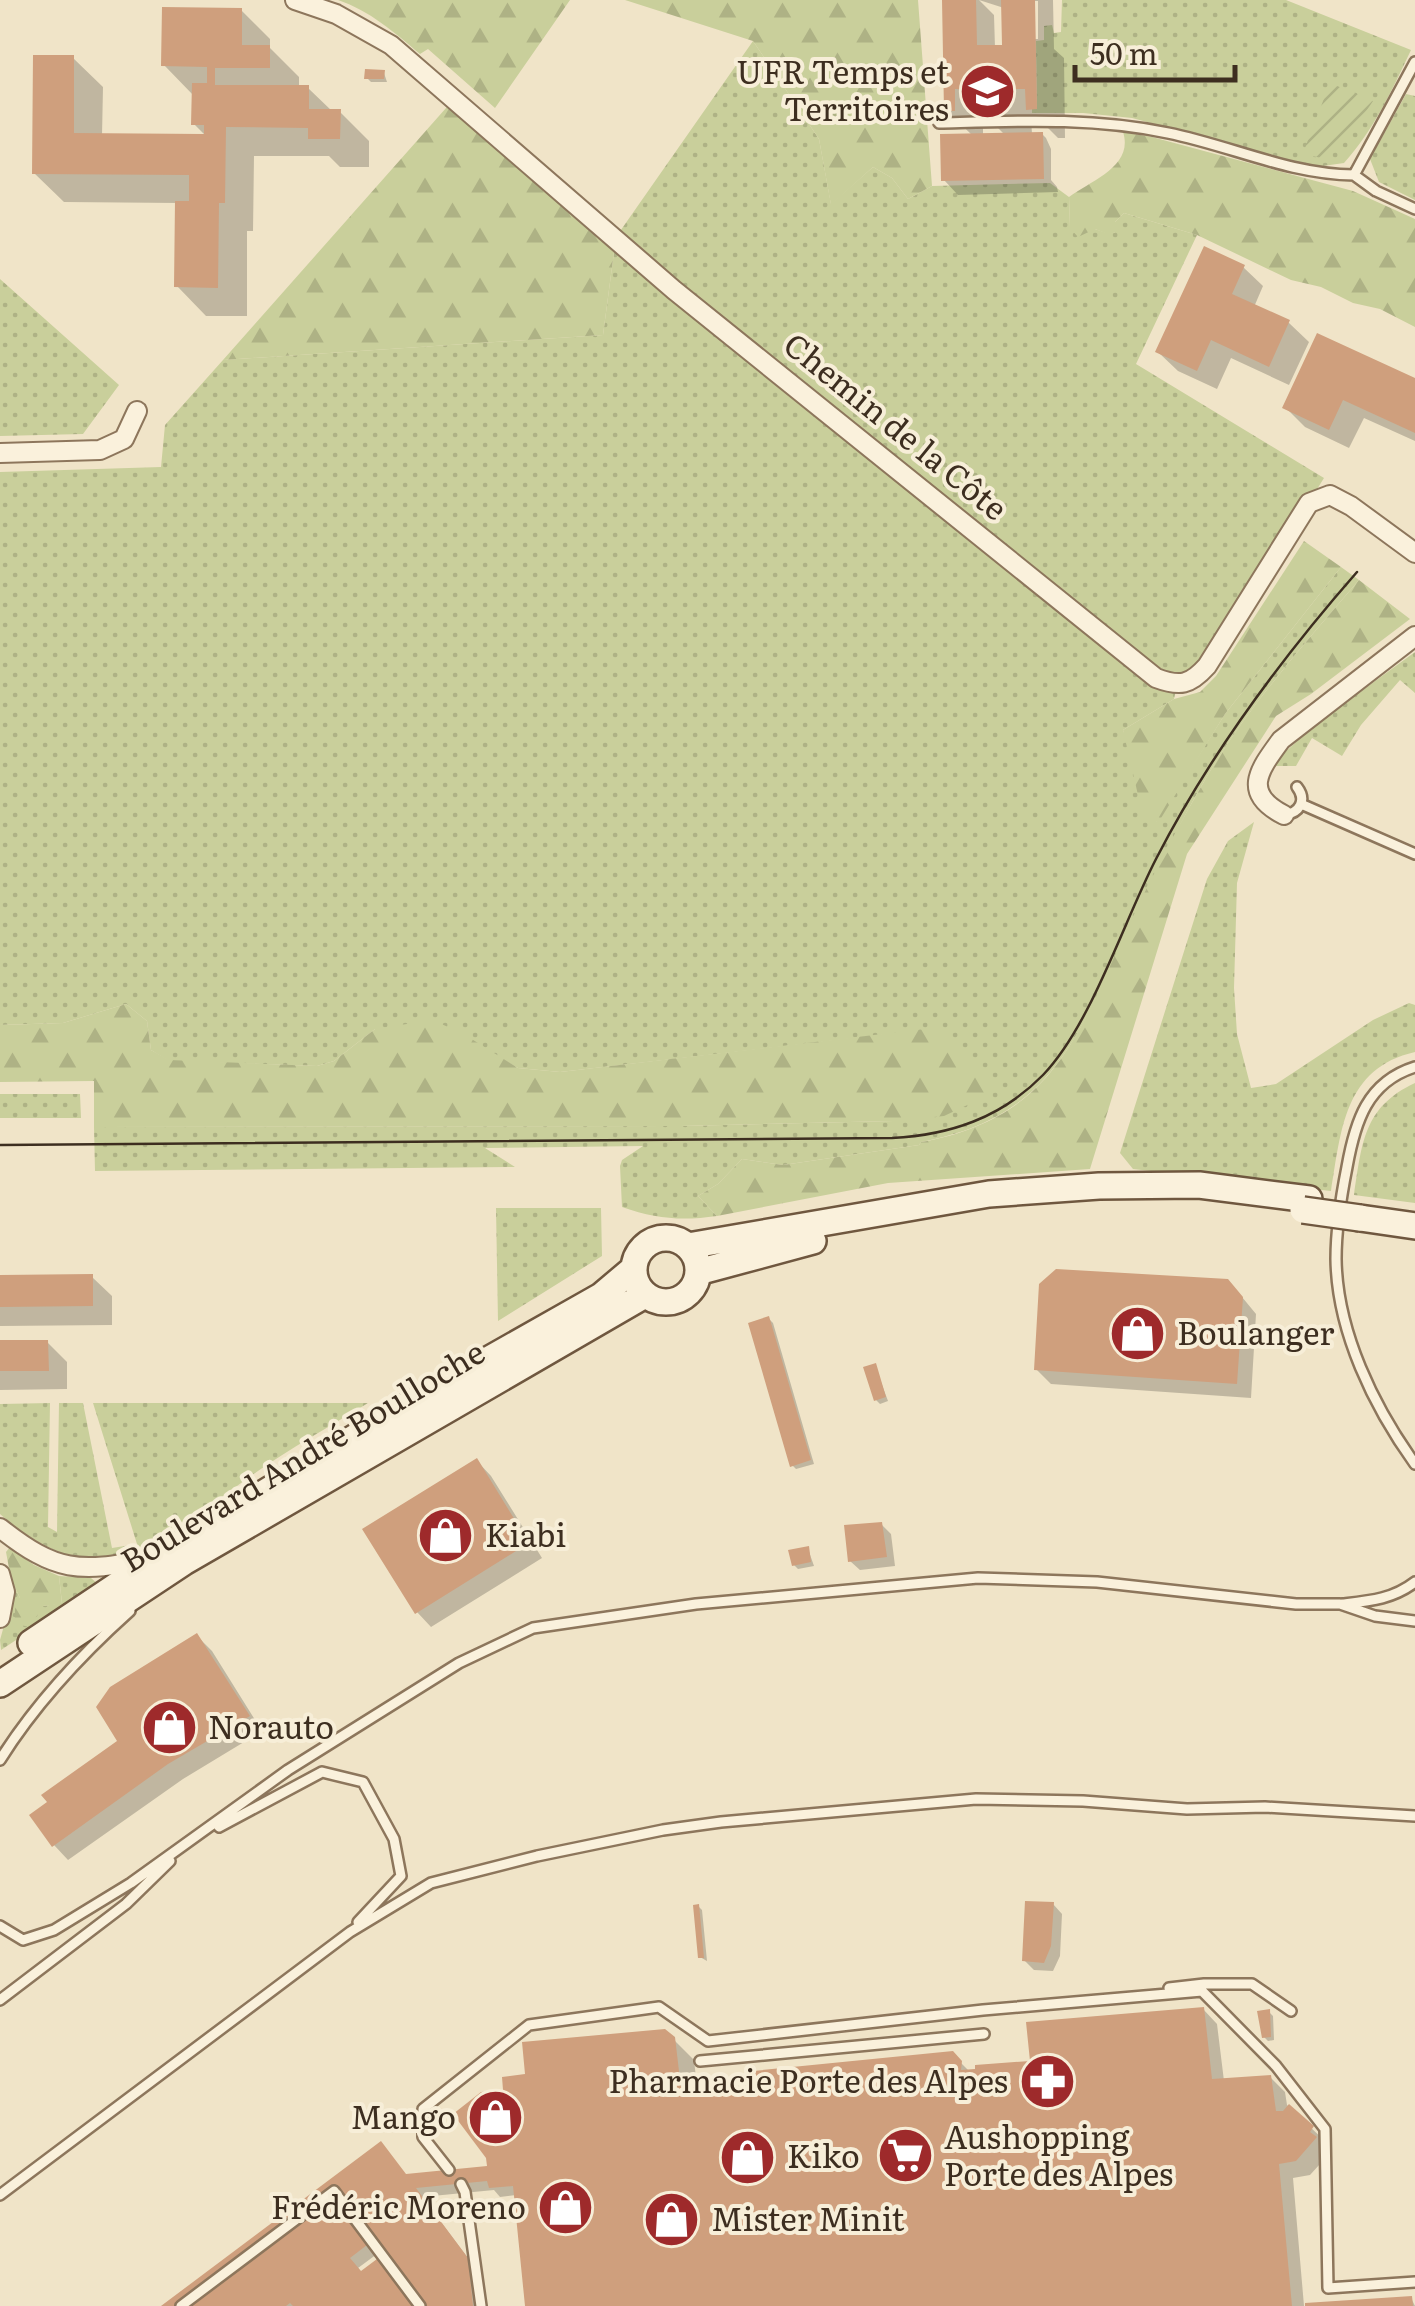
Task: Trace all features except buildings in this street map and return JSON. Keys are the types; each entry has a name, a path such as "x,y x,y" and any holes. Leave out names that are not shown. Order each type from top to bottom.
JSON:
{"main road":[{"name":"Boulevard André Boulloche","path":"0,1664 158,1558 403,1408 600,1296 633,1269 637,1255 653,1240 668,1238 688,1246 795,1230 871,1212 1007,1193 1100,1186 1199,1185 1363,1212 1415,1226"},
{"name":"Boulevard André Boulloche","path":"0,1684 184,1562 644,1295 657,1302 678,1300 690,1292 698,1272 847,1232 981,1212 1126,1197 1306,1204"},
{"name":"Boulevard André Boulloche","path":"1363,1212 1415,1212"},
{"path":"688,1246 696,1258 698,1272"},
{"path":"633,1269 644,1295"}],"street":[{"name":"Chemin de la Côte","path":"295,0 350,21 391,45 674,290 1156,678 1176,686 1194,681 1309,502 1330,495 1415,553"},
{"path":"0,453 100,450 124,439 137,411"},
{"path":"1284,815 1272,809 1258,793 1256,782 1281,740 1415,636"},
{"path":"0,1528 52,1563 92,1569 158,1558"},
{"path":"0,1574 5,1592 0,1618"}],"lane":[{"path":"1354,176 1415,62"},
{"path":"939,122 1113,123 1172,134 1310,173 1354,176 1415,209"},
{"path":"1284,815 1301,804 1302,794 1297,786"},
{"path":"1301,804 1415,854"},
{"path":"1415,1067 1386,1080 1365,1103 1342,1192 1336,1256 1342,1309 1365,1375 1390,1430 1415,1464"},
{"path":"0,1760 102,1636 184,1562"},
{"path":"0,1926 24,1940 54,1930 188,1843 288,1770 482,1649 532,1628 696,1604 978,1578 1115,1584 1296,1604 1380,1600 1401,1593 1415,1582"},
{"path":"1340,1604 1374,1616 1415,1621"},
{"path":"0,2000 126,1904 188,1843 322,1772 363,1782 394,1840 401,1876 350,1932"},
{"path":"0,2195 350,1932 431,1884 536,1856 721,1822 976,1799 1083,1801 1187,1809 1264,1807 1415,1819"},
{"path":"449,2170 424,2137 423,2109 529,2025 658,2007 708,2042 1204,1984 1252,1984 1291,2012"},
{"path":"982,2010 1202,1991 1276,2066 1325,2129 1328,2288 1415,2282"},
{"path":"700,2061 984,2034"},
{"path":"461,2184 466,2192 482,2306"},
{"path":"181,2306 334,2191 420,2306"}],"green space":[{"path":"338,0 570,0 495,108 428,49 420,54 371,16"},
{"path":"625,0 918,0 932,186 908,199 892,178 873,167 831,205 819,139 753,41"},
{"path":"1062,0 1286,0 1411,50 1382,109 1355,150 1344,163 1316,167 1132,118 1032,113 1032,109 1037,109 1036,41 1044,40 1044,26 1052,25 1054,33 1061,32"},
{"path":"753,41 819,139 831,204 873,167 892,178 908,199 932,186 1050,183 1069,197 1070,227 1110,234 1115,232 1115,222 1124,213 1197,235 1136,364 1324,478 1207,666 1177,686 1174,699 1123,730 1157,822 1225,714 1341,567 1359,580 1225,747 1174,836 1070,1046 1050,1073 998,1116 919,1145 783,1165 742,1159 718,1184 698,1196 717,1216 692,1218 669,1218 622,1207 622,1160 643,1146 485,1148 515,1167 95,1171 94,1127 681,1126 893,1121 941,1028 560,1072 518,1068 492,1053 375,1029 334,1061 317,1066 169,1061 151,1050 147,1021 126,1004 63,1023 0,1025 0,472 161,467 165,425 223,360 603,335 616,237"},
{"path":"1330,83 1373,101 1339,149 1326,157 1317,157 1303,153"},
{"path":"1406,94 1415,96 1415,200 1379,182 1370,159"},
{"path":"454,99 616,237 603,335 223,360"},
{"path":"1123,132 1353,191 1415,219 1415,327 1380,309 1291,280 1197,235 1124,213 1110,235 1095,229 1078,237 1070,228 1069,197 1117,163 1125,144"},
{"path":"0,279 119,385 83,434 0,436"},
{"path":"1304,541 1341,567 1225,714 1158,823 1141,808 1123,730 1174,699 1200,692 1216,676"},
{"path":"1359,580 1410,619 1276,716 1187,854 1090,1169 888,1183 717,1216 698,1196 718,1184 742,1159 783,1165 919,1145 1002,1114 1031,1093 1075,1038 1166,850 1225,747"},
{"path":"1415,652 1415,693 1400,680 1361,725 1342,756 1312,738 1296,766 1274,766 1316,724"},
{"path":"1254,822 1237,883 1234,988 1237,1034 1251,1088 1276,1084 1373,1020 1409,1003 1415,1005 1415,1052 1391,1060 1360,1087 1343,1125 1331,1191 1133,1169 1120,1153 1207,879 1228,841"},
{"path":"126,1004 147,1021 151,1050 169,1060 317,1066 334,1061 375,1029 432,1020 462,1033 518,1068 560,1072 942,1027 995,1092 944,1116 893,1121 681,1126 94,1127 94,1081 0,1082 0,1025 63,1023"},
{"path":"1415,1083 1415,1203 1354,1195 1363,1143 1375,1116 1385,1103"},
{"path":"0,1094 80,1094 81,1118 0,1118"},
{"path":"496,1208 601,1208 602,1256 498,1321"},
{"path":"50,1403 48,1527 57,1532 59,1403 83,1403 112,1548 137,1544 93,1403 368,1403 150,1545 122,1556 94,1559 65,1554 34,1540 0,1514 0,1404"},
{"path":"10,1547 34,1565 59,1576 62,1604 43,1606 30,1627 15,1624 20,1598 11,1579 6,1552"},
{"path":"59,1576 91,1578 99,1585 1,1650 11,1579 20,1598 43,1606 62,1603"}],"tram line":[{"path":"0,1145 892,1138 934,1133 974,1122 1027,1090 1060,1054 1091,1002 1156,859 1199,782 1273,674 1357,572"}],"place":[{"name":"UFR Temps et Territoires","path":"988,91"},
{"name":"Boulanger","path":"1138,1334"},
{"name":"Kiabi","path":"446,1536"},
{"name":"Norauto","path":"169,1728"},
{"name":"Pharmacie Porte des Alpes","path":"1047,2082"},
{"name":"Mango","path":"495,2118"},
{"name":"Aushopping Porte des Alpes","path":"905,2156"},
{"name":"Kiko","path":"748,2157"},
{"name":"Frédéric Moreno","path":"565,2208"},
{"name":"Mister Minit","path":"672,2220"}]}
